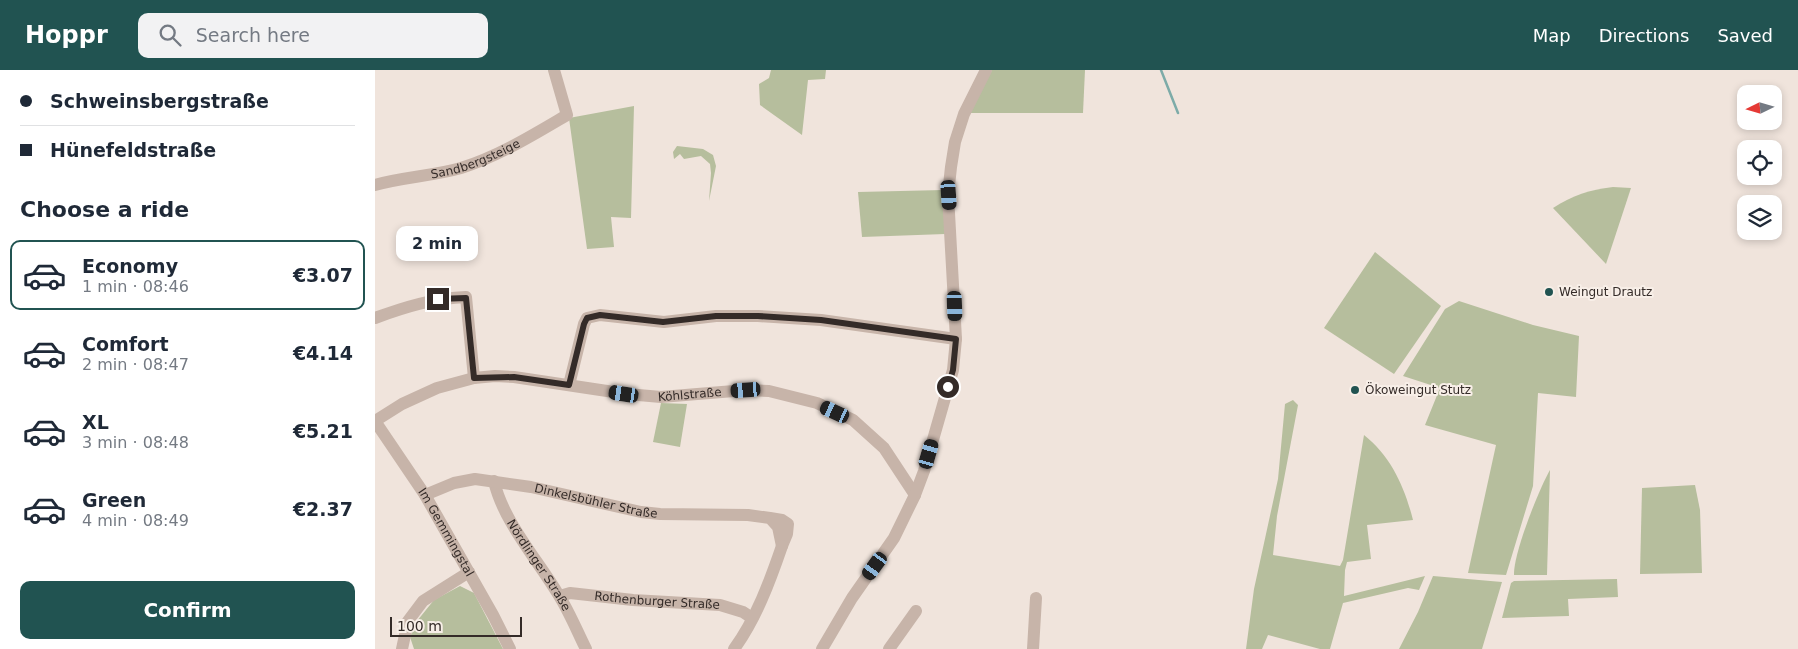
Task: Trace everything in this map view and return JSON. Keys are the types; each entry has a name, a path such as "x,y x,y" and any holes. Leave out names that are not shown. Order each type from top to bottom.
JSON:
{"street":[{"name":"Sandbergsteige","path":"375,185 392,180 459,168 479,161 501,152 567,115 554,70"},
{"path":"822,649 852,598 894,538 915,494 924,471 953,370 956,339 949,195 951,167 955,142 964,114 986,70"},
{"path":"375,318 438,299 466,298 474,378"},
{"path":"569,385 584,324 587,318 600,315 663,322 716,316 758,316 821,320 956,339"},
{"name":"Köhlstraße","path":"375,421 420,395 474,378 514,377 627,394 661,397 746,390 769,391 817,403 853,420 884,448 915,494"},
{"name":"Im Gemmingstal","path":"375,421 425,495 510,649"},
{"name":"Dinkelsbühler Straße","path":"425,495 454,483 475,479 531,487 641,512 748,515 782,520 788,524 787,534 771,578 752,618"},
{"name":"Nördlinger Straße","path":"494,481 498,498 560,596 586,649"},
{"path":"402,649 408,621 423,601 469,572"},
{"name":"Rothenburger Straße","path":"560,596 570,593 633,600 720,605 743,612 752,618"},
{"path":"1033,649 1036,598"},
{"path":"889,649 916,612"},
{"path":"734,649 752,618"}],"green space":[{"path":"771,70 826,70 825,79 808,80 802,135 760,105 759,84 769,78"},
{"path":"992,70 1085,70 1083,113 968,113"},
{"path":"634,106 631,218 611,217 614,247 587,249 569,118"},
{"path":"677,146 703,149 713,155 716,166 709,201 710,164 701,156 684,159 680,154 674,159 673,152"},
{"path":"1613,187 1631,188 1606,264 1553,208 1581,194"},
{"path":"943,190 945,234 862,237 858,192"},
{"path":"1375,252 1441,306 1394,374 1324,328"},
{"path":"1459,301 1533,325 1579,336 1576,397 1538,393 1533,486 1506,575 1468,573 1496,445 1425,425 1440,388 1403,376 1445,309"},
{"path":"1293,400 1298,405 1277,516 1273,555 1340,566 1343,560 1364,435 1374,443 1396,473 1406,496 1413,520 1367,525 1371,559 1347,562 1344,596 1425,576 1419,590 1408,588 1343,603 1330,649 1320,649 1268,635 1262,649 1246,649 1254,589 1278,479 1285,404"},
{"path":"661,403 687,404 680,447 653,442"},
{"path":"1550,470 1547,575 1514,575 1522,538"},
{"path":"1695,485 1700,510 1702,573 1640,574 1642,488"},
{"path":"1433,576 1502,582 1482,649 1399,649 1418,612"},
{"path":"1617,579 1618,597 1568,599 1569,616 1502,618 1511,583 1514,581"},
{"path":"460,586 474,593 503,649 414,649 410,637 417,621 434,600"}],"waterway":[{"path":"1161,70 1178,113"}],"place":[{"name":"Weingut Drautz","path":"1549,292"},
{"name":"Ökoweingut Stutz","path":"1355,390"}],"route":[{"path":"438,299 466,298 474,378 514,377 569,385 584,324 587,318 600,315 663,322 716,316 758,316 821,320 956,339 953,370 948,387"}]}
